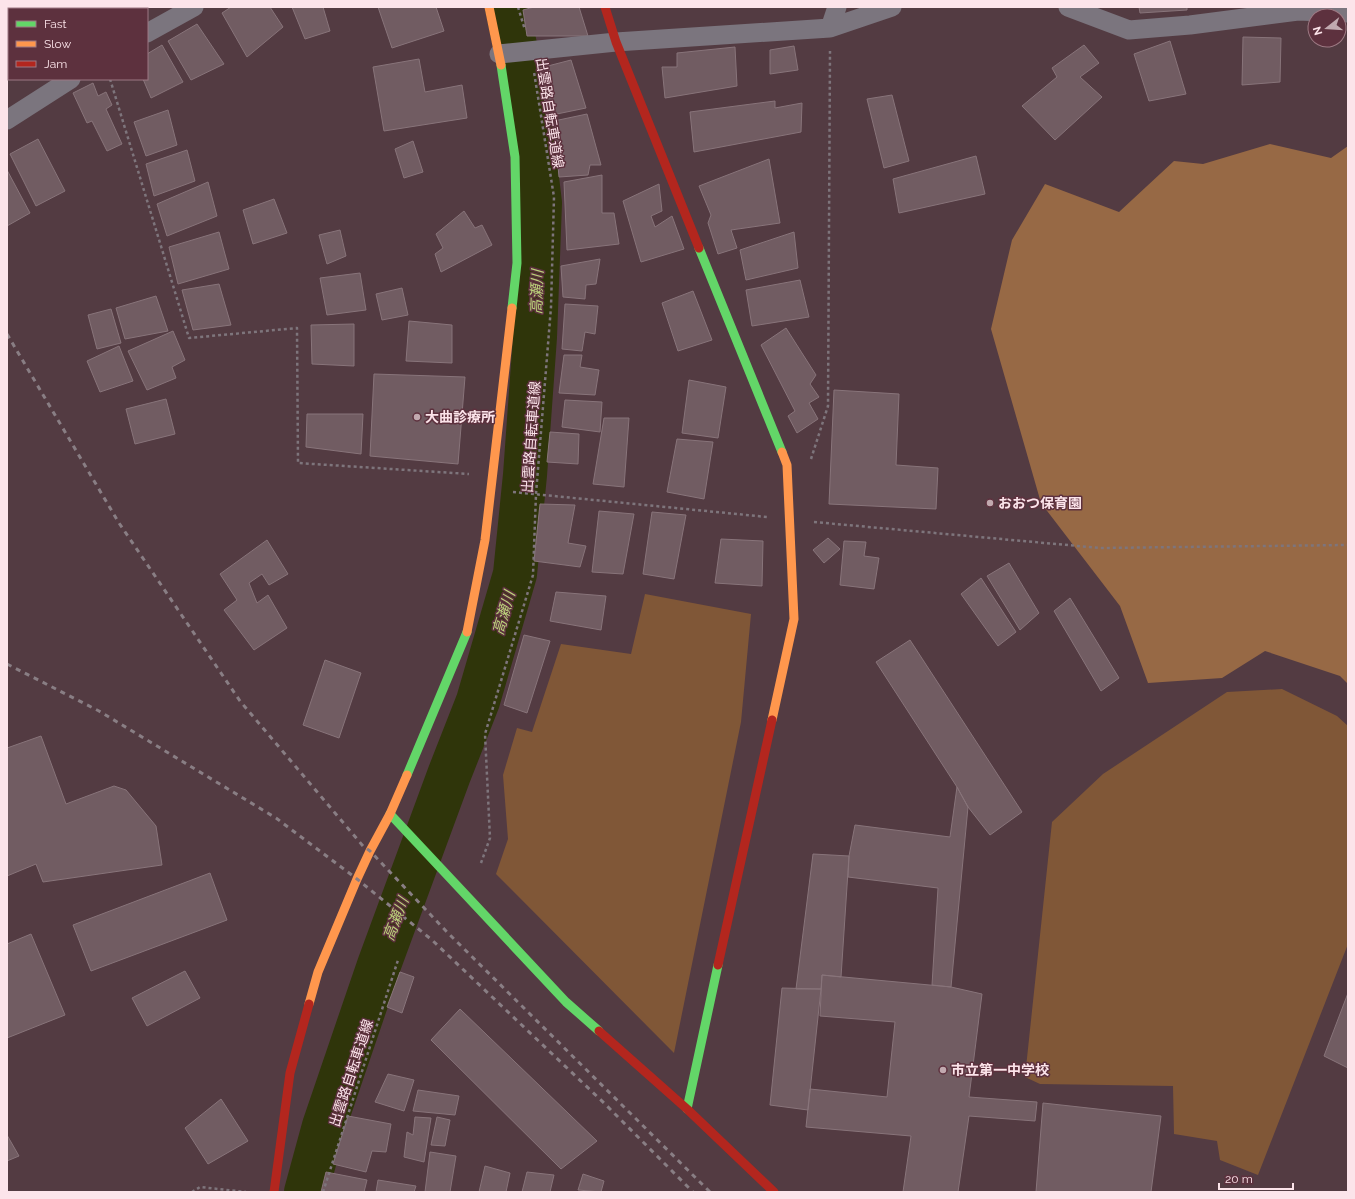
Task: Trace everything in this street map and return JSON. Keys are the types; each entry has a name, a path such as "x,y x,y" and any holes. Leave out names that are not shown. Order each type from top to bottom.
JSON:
{"street":[{"path":"148,33 194,7"},
{"path":"274,1192 290,1073 318,972 360,872 390,814 467,634 485,540 517,263 515,157 499,54 489,7"},
{"path":"605,7 616,42 787,465 794,619 687,1109"},
{"path":"830,28 837,7"},
{"path":"499,54 616,42 830,28 892,7"},
{"path":"1068,7 1129,30 1190,25 1307,11"},
{"path":"7,120 69,80"},
{"path":"390,814 566,1002 687,1109 774,1192"}],"path":[{"name":"出雲路自転車道線","path":"481,863 490,838 485,734 533,575 536,494 551,307 554,197 530,51 518,7"},
{"path":"810,459 828,406 830,28"},
{"path":"110,80 189,338 297,328 298,463 493,475"},
{"path":"491,490 790,520 1100,548 1348,545"},
{"name":"出雲路自転車道線","path":"323,1192 398,960"},
{"path":"192,1192 200,1187 246,1192"}],"shaded area":[{"path":"1270,144 1331,158 1348,146 1348,684 1340,676 1265,651 1222,678 1148,683 1120,606 1041,503 991,329 1012,240 1045,184 1119,212 1174,161 1203,164"},
{"path":"645,594 751,614 741,722 674,1053 496,874 508,839 503,775 517,728 532,732 561,644 631,654"},
{"path":"1282,689 1337,716 1348,726 1348,944 1258,1175 1220,1160 1217,1141 1174,1134 1173,1086 1040,1084 1025,1077 1052,822 1103,774 1227,692"}],"building":[{"path":"7,7 21,7 8,8 8,34"},
{"path":"36,7 74,8 37,8"},
{"path":"94,7 124,7 122,8"},
{"path":"231,7 270,7 283,27 247,57 222,13"},
{"path":"292,7 323,7 330,31 305,39"},
{"path":"378,7 436,7 444,31 392,48"},
{"path":"534,7 579,7 588,36 527,36 523,10"},
{"path":"1139,7 1187,7 1187,10 1140,13"},
{"path":"197,24 224,64 191,80 168,41"},
{"path":"1243,37 1281,38 1280,82 1242,85"},
{"path":"1170,41 1186,94 1149,101 1134,54"},
{"path":"162,45 183,82 151,98 143,80 148,80 148,53"},
{"path":"1084,45 1099,63 1080,77 1102,97 1055,140 1022,106 1057,77 1052,68"},
{"path":"794,46 798,70 770,74 770,50"},
{"path":"735,47 737,86 665,98 662,67 677,67 677,53"},
{"path":"419,59 425,92 462,85 467,118 384,131 373,67"},
{"path":"571,60 586,108 547,116 540,68"},
{"path":"93,83 98,96 106,92 112,105 106,109 122,144 107,151 92,121 87,123 73,93"},
{"path":"892,95 909,161 884,168 867,99"},
{"path":"775,101 775,108 802,103 801,132 694,152 690,112"},
{"path":"168,110 177,145 146,156 134,122"},
{"path":"587,114 601,165 590,165 588,175 559,177 554,121"},
{"path":"38,139 65,191 36,206 10,154"},
{"path":"413,141 423,172 404,178 395,149"},
{"path":"187,150 195,181 154,196 146,164"},
{"path":"976,156 985,194 899,213 893,179"},
{"path":"769,159 780,223 731,230 737,248 718,254 708,223 711,215 699,186"},
{"path":"7,170 30,213 7,226"},
{"path":"602,175 602,213 614,213 619,244 567,250 564,182"},
{"path":"208,182 217,216 167,236 157,204"},
{"path":"659,184 662,211 651,216 655,227 672,216 684,249 641,262 623,201"},
{"path":"274,199 287,233 253,244 243,210"},
{"path":"464,211 475,228 482,225 492,245 441,272 435,254 443,248 436,234"},
{"path":"340,230 346,256 327,264 319,235"},
{"path":"219,232 229,269 178,284 169,247"},
{"path":"794,232 798,268 746,280 740,250"},
{"path":"600,259 596,284 586,285 585,299 563,297 561,266"},
{"path":"360,273 366,310 327,315 320,278"},
{"path":"800,280 809,317 752,326 746,290"},
{"path":"219,284 231,325 193,330 182,290"},
{"path":"402,288 408,315 382,320 376,294"},
{"path":"693,291 712,340 678,351 662,303"},
{"path":"156,296 168,331 125,339 116,308"},
{"path":"565,304 598,306 595,334 585,332 582,351 562,349"},
{"path":"111,309 121,343 97,349 88,315"},
{"path":"409,321 452,325 452,363 406,361"},
{"path":"354,324 354,366 312,364 311,325"},
{"path":"786,328 816,375 810,384 819,397 809,403 818,419 797,433 788,416 795,411 761,345"},
{"path":"173,331 185,360 172,367 176,378 147,390 128,351"},
{"path":"119,346 133,381 100,392 87,361"},
{"path":"564,355 582,355 580,367 599,370 595,395 559,393"},
{"name":"大曲診療所","path":"374,374 465,377 458,464 370,456"},
{"path":"689,380 726,387 718,438 682,433"},
{"path":"834,390 899,394 896,465 938,468 936,509 829,504"},
{"path":"166,399 175,434 135,444 126,409"},
{"path":"565,400 602,402 600,432 562,427"},
{"path":"307,414 363,414 361,454 306,447"},
{"path":"604,418 629,418 624,487 593,484"},
{"path":"550,432 579,434 578,464 547,462"},
{"path":"677,439 713,442 704,499 667,492"},
{"path":"540,504 575,505 568,543 586,546 580,567 534,561"},
{"path":"599,511 634,514 623,574 592,572"},
{"path":"652,512 686,515 674,579 643,574"},
{"path":"828,538 840,549 824,563 813,550"},
{"path":"721,539 763,541 762,586 715,583"},
{"path":"267,540 288,574 269,585 262,574 249,583 257,603 268,595 287,628 254,650 224,610 237,600 220,574"},
{"path":"844,541 866,542 864,556 879,558 874,589 840,585"},
{"path":"1009,563 1039,613 1020,630 987,576"},
{"path":"981,578 1016,632 998,646 961,594"},
{"path":"556,592 606,596 601,630 550,621"},
{"path":"1070,598 1119,678 1101,691 1054,611"},
{"path":"524,635 550,641 527,713 504,705"},
{"path":"910,640 1022,812 990,835 968,807 957,787 876,662"},
{"path":"325,660 361,673 339,738 303,725"},
{"path":"41,736 66,804 114,786 126,790 156,826 162,865 43,882 36,864 7,876 7,748"},
{"path":"957,787 968,807 951,987 932,985 938,888 848,877 849,856 855,825 950,837"},
{"path":"813,854 849,856 841,977 822,975 821,989 796,989"},
{"path":"210,873 227,920 91,971 73,925"},
{"path":"31,934 65,1015 7,1038 7,944"},
{"path":"185,971 200,998 147,1026 132,998"},
{"path":"400,972 414,977 402,1013 387,1007"},
{"path":"822,975 951,987 982,994 969,1097 1037,1102 1035,1121 969,1116 958,1192 903,1192 911,1136 806,1127 810,1089 887,1097 895,1022 820,1016"},
{"path":"782,988 821,989 808,1110 770,1105"},
{"path":"1348,993 1348,1068 1324,1056"},
{"path":"460,1009 597,1141 561,1169 431,1040"},
{"path":"388,1074 414,1080 404,1111 375,1102"},
{"path":"418,1090 459,1096 455,1115 413,1111"},
{"path":"221,1099 248,1141 208,1164 185,1128"},
{"path":"1043,1103 1161,1116 1151,1192 1036,1192"},
{"path":"348,1116 391,1124 386,1152 372,1151 366,1172 333,1164"},
{"path":"415,1117 431,1118 424,1162 404,1157 407,1132 413,1135"},
{"path":"437,1117 450,1120 445,1146 431,1145"},
{"path":"7,1135 19,1156 7,1161"},
{"path":"430,1152 456,1156 450,1192 425,1192"},
{"path":"485,1166 510,1173 506,1192 479,1192"},
{"path":"326,1172 367,1180 364,1192 321,1192"},
{"path":"527,1172 554,1175 550,1192 522,1192"},
{"path":"583,1174 604,1181 601,1192 578,1190"},
{"path":"378,1180 416,1186 414,1192 376,1192"}],"waterway":[{"name":"高瀬川","path":"306,1192 324,1126 379,965 478,701 515,574 525,475 535,337 540,203 529,112 507,7"}],"railway":[{"path":"7,334 119,523 240,701 363,846 370,851 447,932 710,1192"},
{"path":"7,664 99,711 276,818 357,879 432,940 604,1103 693,1192"}],"traffic: fast":[{"path":"501,65 515,157 517,263 512,308"},
{"path":"699,248 782,452"},
{"path":"407,775 467,632"},
{"path":"390,814 566,1002 599,1031"},
{"path":"687,1109 718,965"}],"traffic: slow":[{"path":"489,7 501,65"},
{"path":"467,632 485,540 512,308"},
{"path":"772,720 794,619 787,465 782,452"},
{"path":"309,1004 318,972 357,879 390,814 407,775"}],"traffic: jam":[{"path":"605,7 616,42 699,248"},
{"path":"718,965 772,720"},
{"path":"274,1192 290,1073 309,1004"},
{"path":"599,1031 687,1109 774,1192"}],"place":[{"name":"大曲診療所","path":"417,417"},
{"name":"おおつ保育園","path":"990,503"},
{"name":"市立第一中学校","path":"943,1070"}]}
